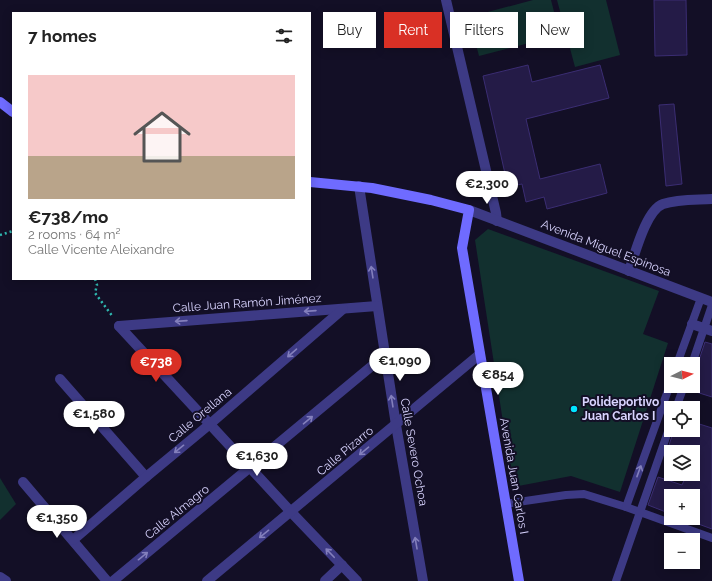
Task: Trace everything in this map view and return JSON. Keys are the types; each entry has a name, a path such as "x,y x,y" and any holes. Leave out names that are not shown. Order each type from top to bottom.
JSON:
{"street":[{"path":"446,0 497,221"},
{"path":"0,102 12,111"},
{"path":"311,182 358,186 402,194 469,210"},
{"name":"Calle Severo Ochoa","path":"358,186 396,425 423,581"},
{"path":"628,271 649,218 662,204 707,199 712,204"},
{"name":"Avenida Miguel Espinosa","path":"469,210 712,302"},
{"name":"Avenida Juan Carlos I","path":"469,210 462,248 519,581"},
{"name":"Calle Juan Ramón Jiménez","path":"119,326 377,306"},
{"name":"Calle Orellana","path":"73,540 343,309"},
{"path":"692,324 708,330"},
{"path":"119,326 357,581"},
{"name":"Calle Pizarro","path":"207,581 480,354"},
{"name":"Calle Almagro","path":"113,581 385,356"},
{"path":"60,379 146,476"},
{"path":"23,482 107,581"},
{"path":"325,581 342,565"},
{"path":"0,577 6,581"}],"lane":[{"path":"680,357 701,298"},
{"path":"695,357 708,330 712,305"},
{"path":"626,507 667,393"},
{"path":"616,581 666,437"},
{"path":"505,504 577,494 591,495 712,538"}],"path":[{"path":"0,235 12,231"},
{"path":"95,280 97,285 95,292 97,296 119,326"}],"green space":[{"path":"533,0 551,0 554,12 526,12 526,44 518,46 518,12 488,12"},
{"path":"557,0 606,0 620,55 575,67 570,48 584,48 584,12 560,12"},
{"path":"477,48 510,48 479,56"},
{"name":"Polideportivo Juan Carlos I","path":"488,229 659,291 643,334 668,343 620,492 571,476 513,487 475,240"},
{"path":"0,478 16,504 0,520"}],"building":[{"path":"654,0 686,0 687,55 655,56"},
{"path":"528,65 532,82 600,65 609,98 526,119 540,179 600,164 607,193 547,209 544,197 526,202 522,184 508,187 483,76"},
{"path":"674,104 682,184 666,186 659,105"},
{"path":"705,342 712,344 712,397 699,393 700,357"},
{"path":"700,424 712,428 712,529 700,525 700,489 664,489 664,511 648,505 658,477 664,479 664,481 670,481 682,485 684,481 700,481 700,445 669,445 672,437 700,437"}],"place":[{"name":"Polideportivo Juan Carlos I","path":"574,409"}]}
